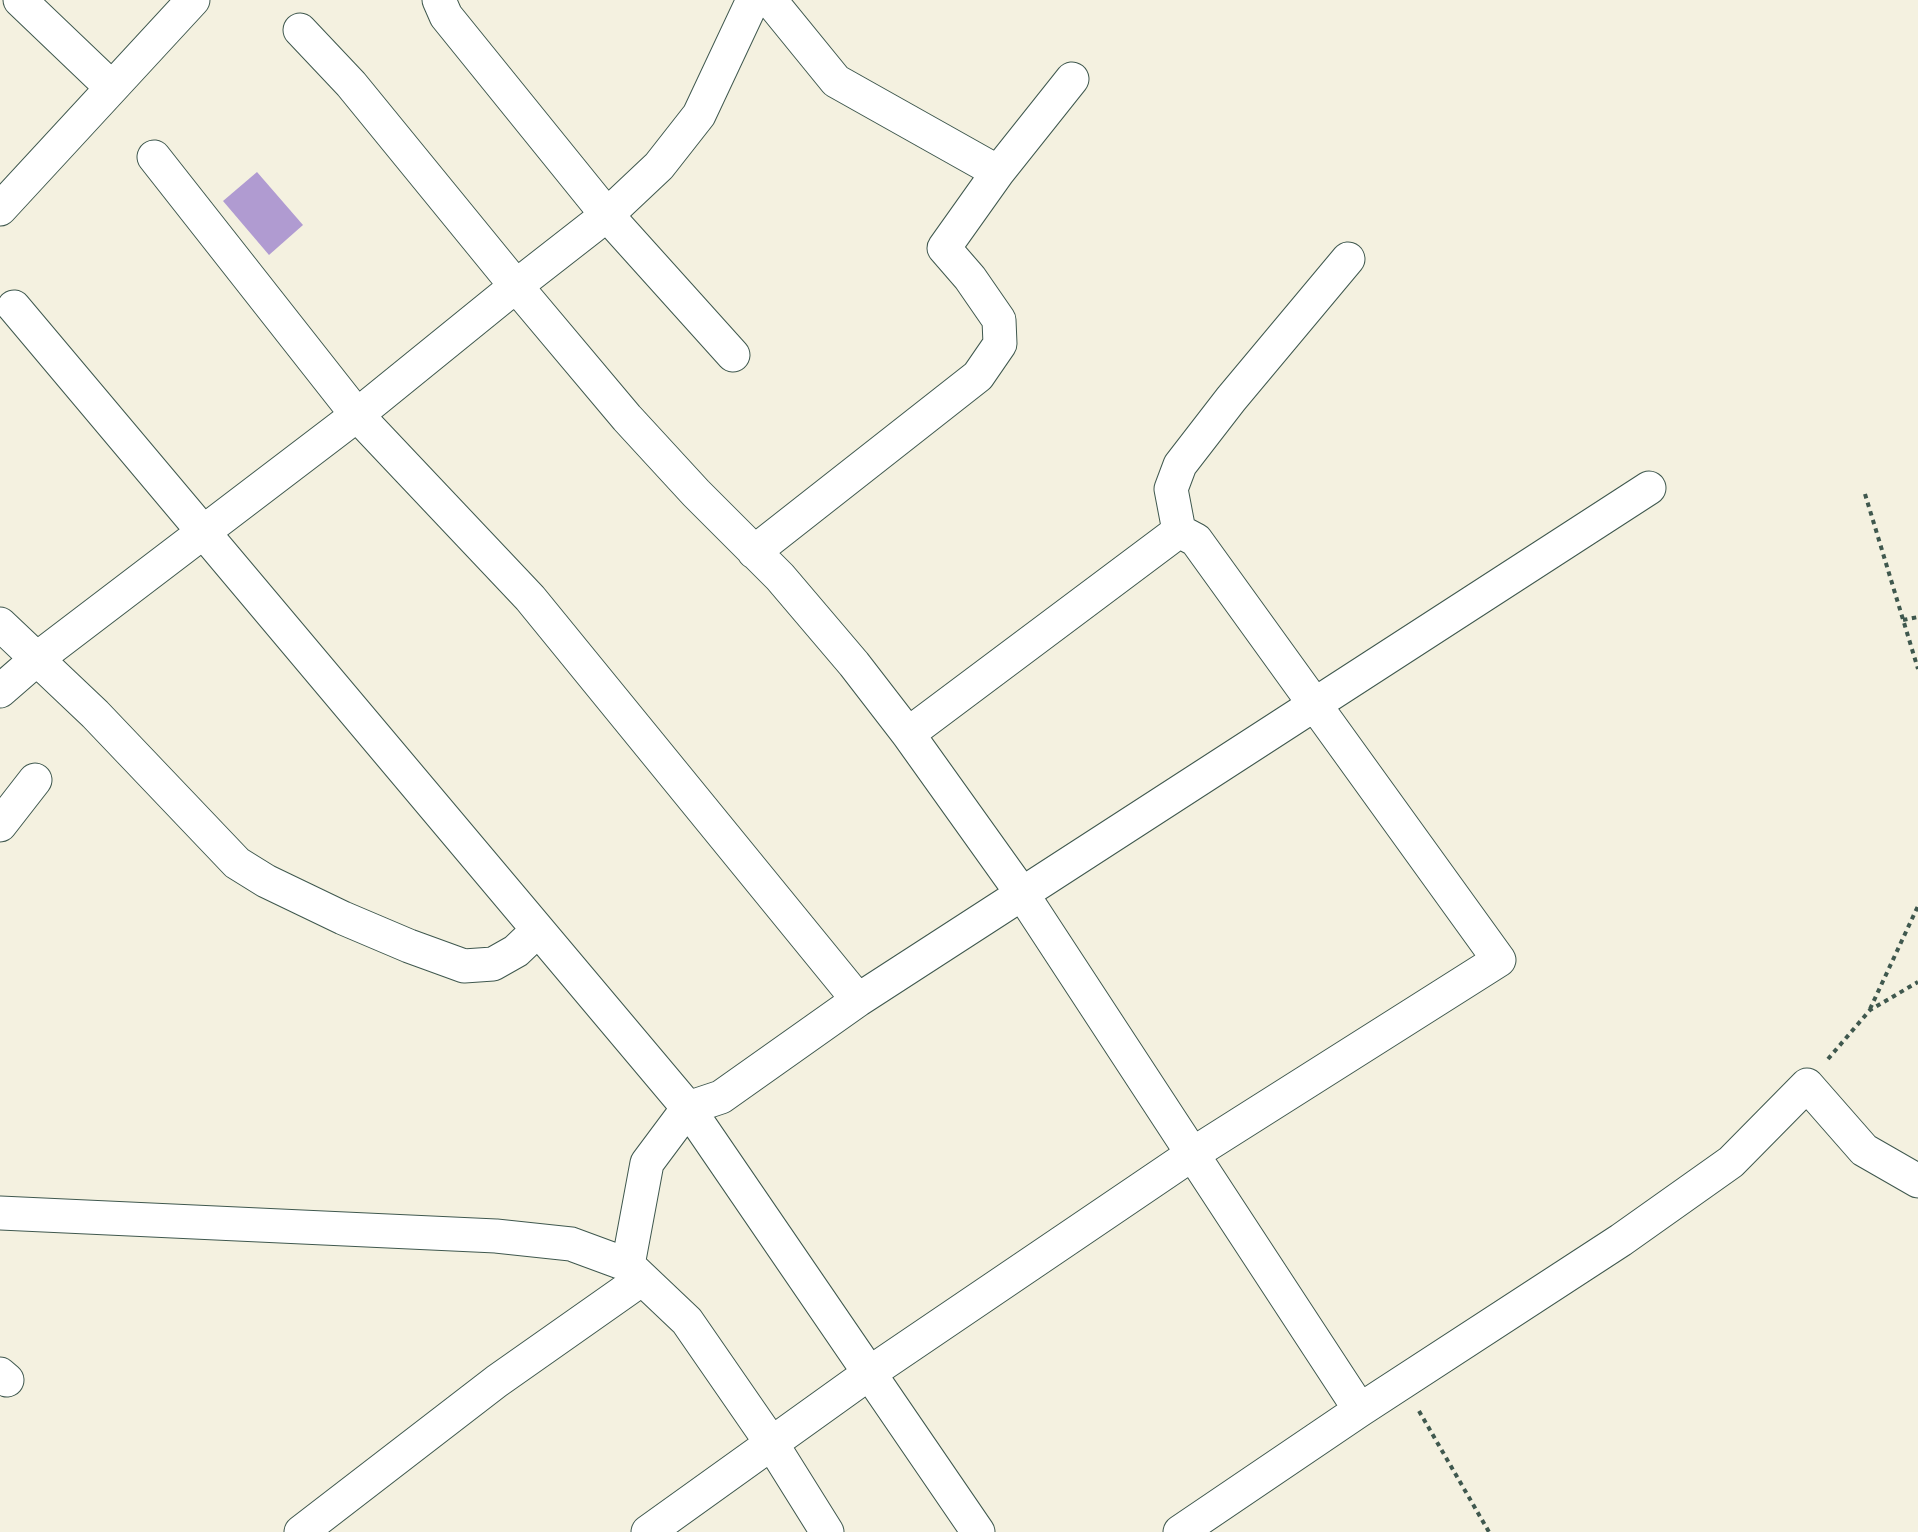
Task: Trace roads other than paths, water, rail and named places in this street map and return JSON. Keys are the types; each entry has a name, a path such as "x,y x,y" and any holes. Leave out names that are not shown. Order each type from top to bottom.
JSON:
{"street":[{"path":"20,0 111,87"},
{"path":"0,209 193,0"},
{"path":"439,0 446,16 607,215 733,355"},
{"path":"0,691 38,658 357,415 607,215 659,166 699,115 753,0"},
{"path":"770,0 836,81 998,172"},
{"path":"300,30 351,84 627,418 780,577 854,664 908,734 1023,895 1360,1410"},
{"path":"754,552 978,376 1000,344 999,320 970,278 944,248 998,172 1072,79"},
{"path":"154,157 357,415 530,598 858,1000"},
{"path":"1179,531 1172,489 1180,465 1231,399 1348,259"},
{"path":"14,307 688,1108 871,1372 978,1532"},
{"path":"301,1532 635,1272 647,1163 688,1108 721,1096 858,1000 1649,488"},
{"path":"908,734 1179,531"},
{"path":"648,1532 871,1372 1191,1155 1499,960 1196,540 1179,531"},
{"path":"0,624 96,714 237,863 266,881 409,946 464,966 494,964 516,951 538,930"},
{"path":"0,825 35,780"},
{"path":"1180,1532 1360,1410 1622,1240 1731,1162 1807,1085 1864,1150 1918,1181"},
{"path":"0,1213 496,1236 571,1244 635,1272 687,1321 772,1444 827,1532"}]}
